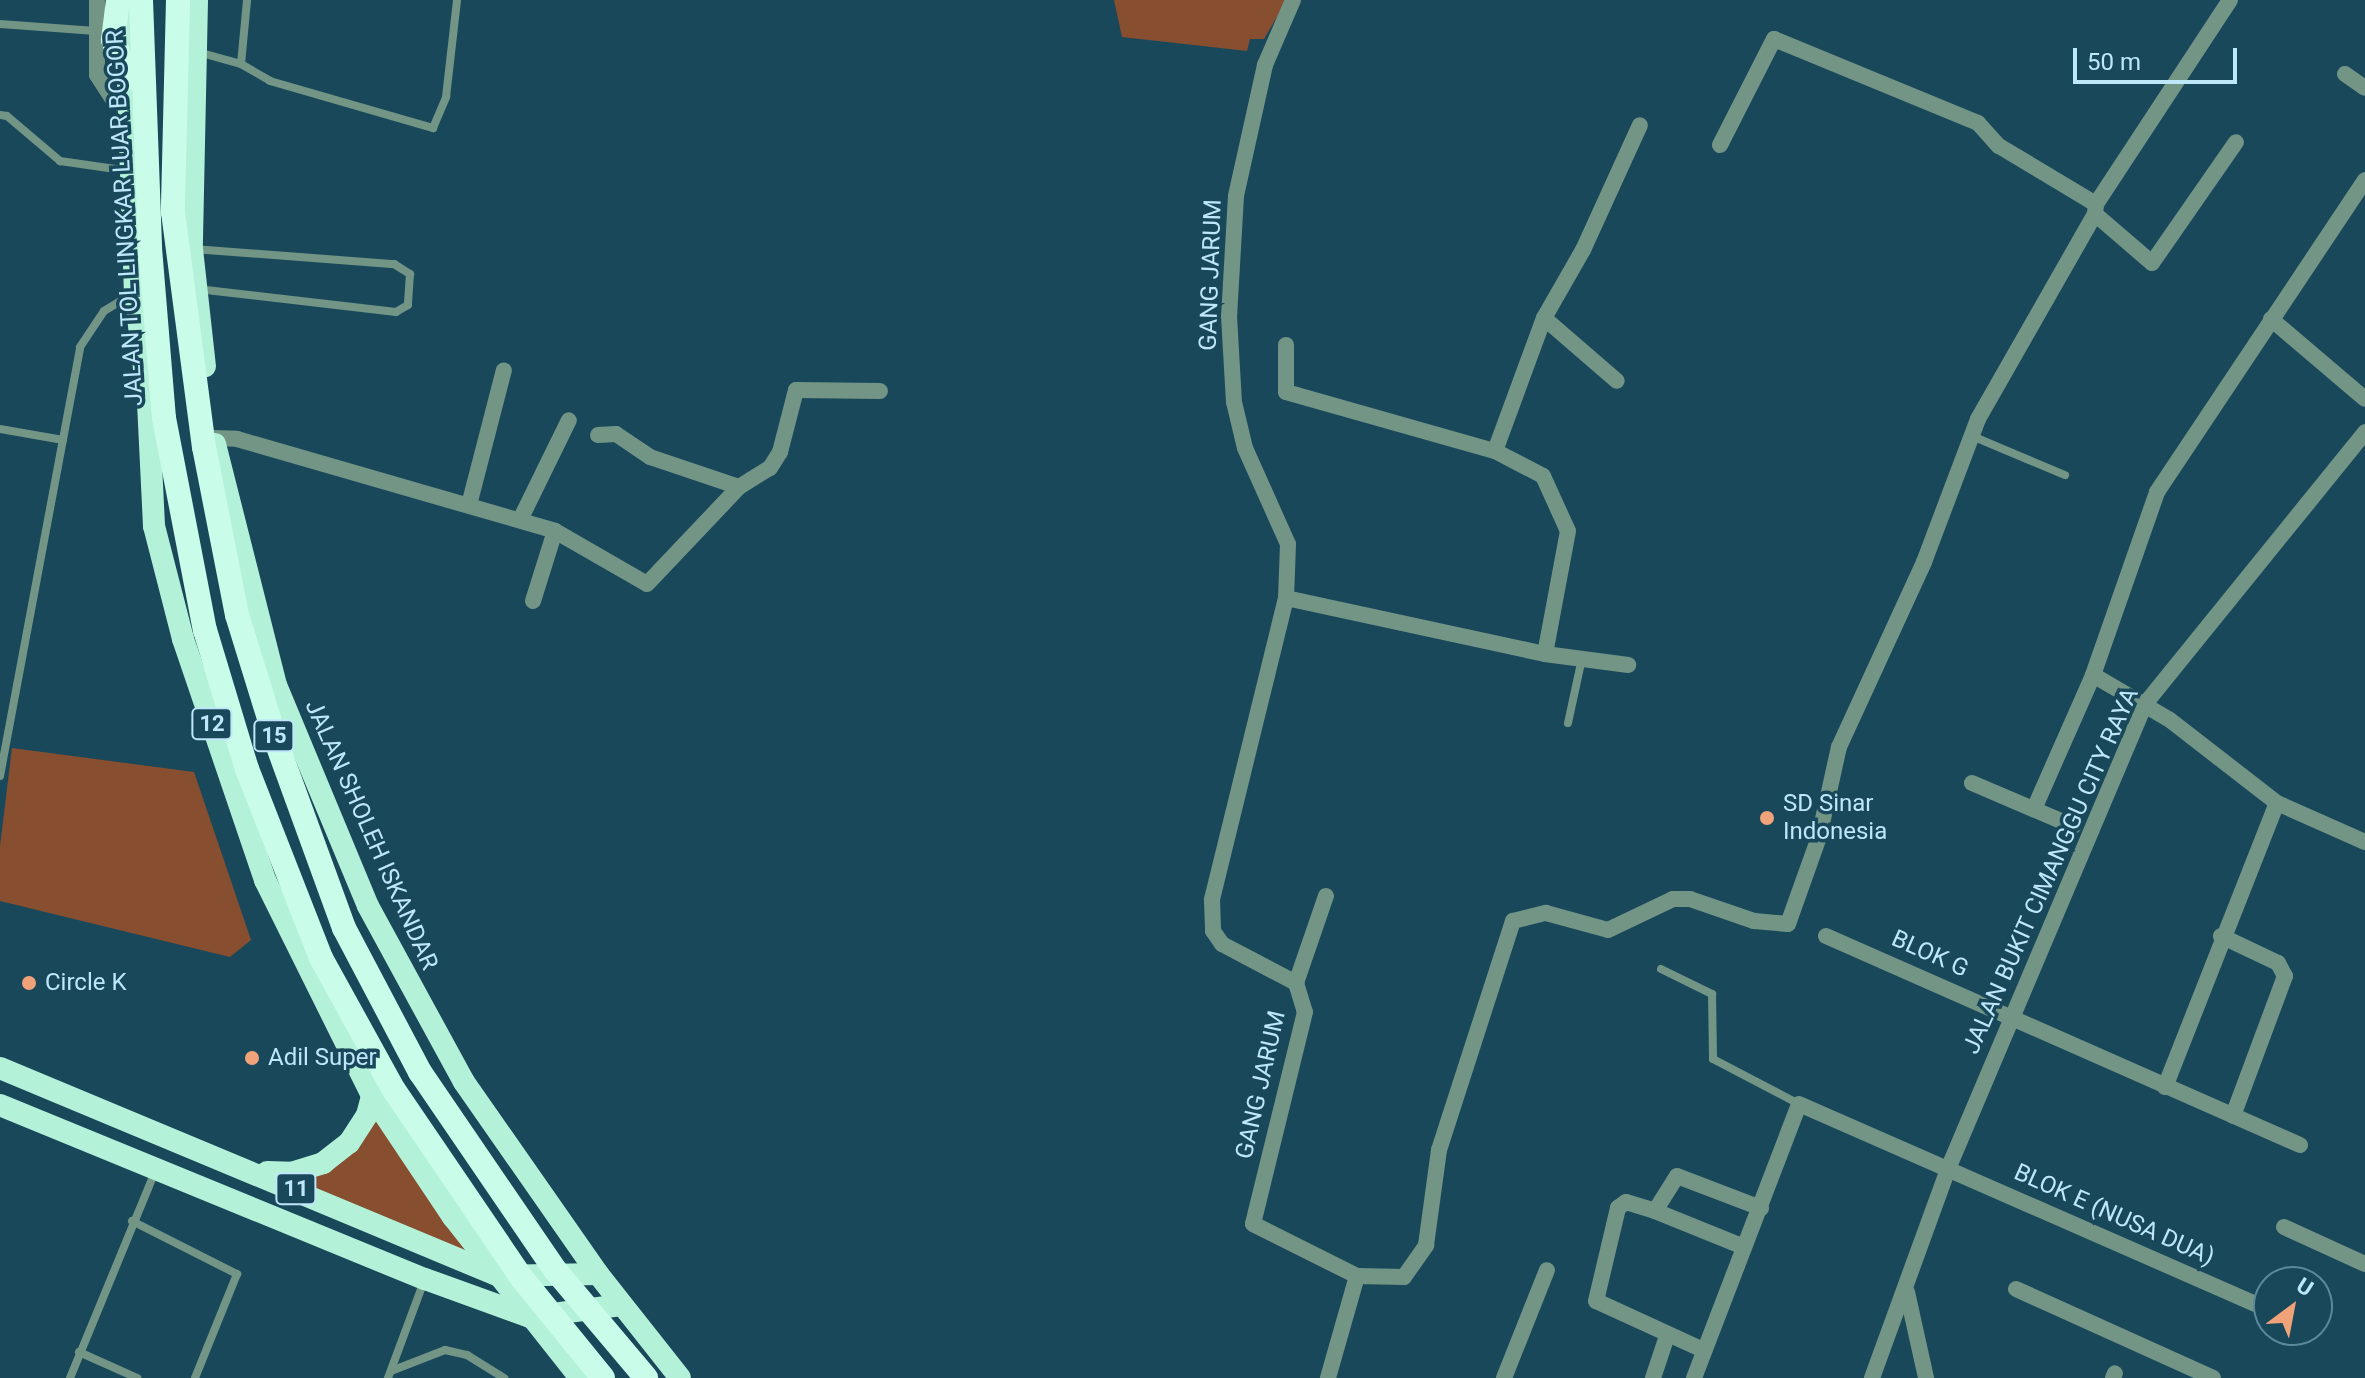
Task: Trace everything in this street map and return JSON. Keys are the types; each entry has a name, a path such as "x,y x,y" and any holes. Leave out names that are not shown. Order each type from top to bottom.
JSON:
{"highway":[{"path":"118,0 113,40 128,78"},
{"name":"12","path":"138,0 128,78 135,292 148,403 154,526 183,639 265,880 372,1096 499,1276"},
{"name":"JALAN TOL LINGKAR LUAR BOGOR","path":"138,0 150,248 164,418 205,630 247,769 321,958 394,1090 503,1253 603,1378"},
{"name":"JALAN TOL LINGKAR LUAR BOGOR","path":"178,0 173,212 200,416 237,615 277,744 344,928 420,1072 556,1271 646,1378"},
{"name":"JALAN SHOLEH ISKANDAR","path":"197,0 193,51 192,249 213,438 276,685 368,906 464,1082 598,1274 680,1378"},
{"path":"135,292 196,289"},
{"name":"11","path":"0,1068 258,1172 499,1276 598,1274"},
{"path":"258,1172 291,1173 323,1163 349,1143 367,1115 372,1096"},
{"name":"11","path":"0,1105 425,1279 530,1317 621,1305"},
{"name":"11","path":"499,1276 580,1378"}],"street":[{"path":"97,0 97,75 114,101 128,106"},
{"name":"GANG JARUM","path":"1293,0 1265,65 1236,196 1229,316 1234,402 1245,448 1288,544 1286,598 1212,900 1213,931 1222,944 1296,983 1305,1012 1253,1224 1357,1276"},
{"path":"1328,1378 1357,1276 1404,1277 1426,1245 1439,1150 1513,921 1546,913 1608,930 1673,899 1690,899 1754,921 1788,924 1819,837 1839,747 1924,562 1972,436 2001,372 2096,209 2230,0"},
{"path":"1720,145 1774,39 1978,123 1999,146 2096,209 2152,263 2236,142"},
{"path":"2345,74 2365,88"},
{"path":"1495,451 1544,318 1583,250 1640,125"},
{"path":"2034,809 2093,675 2157,492 2365,180"},
{"path":"1544,318 1617,381"},
{"path":"2271,319 2365,399"},
{"path":"1286,345 1286,392 1495,451 1543,476 1568,531 1545,654"},
{"path":"469,505 504,370"},
{"path":"213,438 237,439 555,531 647,584 739,487 770,468 780,452 796,390 880,391"},
{"path":"520,520 569,420"},
{"name":"JALAN BUKIT CIMANGGU CITY RAYA","path":"1872,1378 1907,1292 1948,1169 2145,704 2365,432"},
{"path":"598,435 616,434 650,457 739,487"},
{"path":"533,601 555,531"},
{"path":"1286,598 1545,654 1628,665"},
{"path":"2093,675 2145,704 2277,803 2365,842"},
{"path":"1972,783 2073,826"},
{"path":"2165,1087 2221,936 2277,803"},
{"path":"1296,983 1326,896"},
{"name":"BLOK G","path":"1826,936 2300,1145"},
{"path":"2221,936 2278,963 2285,976 2233,1116"},
{"path":"1694,1378 1701,1349 1761,1208 1799,1104"},
{"name":"BLOK E (NUSA DUA)","path":"1799,1104 2253,1303"},
{"path":"1655,1211 1677,1176 1761,1208"},
{"path":"1701,1349 1600,1306 1594,1296 1621,1203 1655,1211 1744,1247"},
{"path":"2284,1227 2365,1264"},
{"path":"1504,1378 1547,1270"},
{"path":"2016,1289 2213,1378"},
{"path":"1907,1292 1926,1378"},
{"path":"1653,1378 1667,1336"}],"lane":[{"path":"241,64 247,0"},
{"path":"193,51 241,64 270,81 433,128 446,97 457,0"},
{"path":"0,24 96,31"},
{"path":"0,115 7,116 60,161 129,171"},
{"path":"192,249 394,264 410,274 408,305 396,312 196,289"},
{"path":"0,776 63,440 88,330 104,311 135,292"},
{"path":"0,429 63,440"},
{"path":"1972,436 2065,475"},
{"path":"1568,723 1582,658"},
{"path":"1661,969 1712,994 1713,1059 1799,1104"},
{"path":"70,1378 156,1168"},
{"path":"132,1221 237,1274 195,1378"},
{"path":"390,1374 425,1279"},
{"path":"390,1374 445,1350 467,1355 504,1378"},
{"path":"79,1352 137,1378"}],"shaded area":[{"path":"1114,0 1287,0 1264,39 1250,39 1247,51 1122,37"},
{"path":"12,748 194,772 251,940 230,957 0,901 0,846"},
{"path":"369,1100 490,1266 258,1172 323,1163"}],"place":[{"name":"SD Sinar Indonesia","path":"1767,818"},
{"name":"Circle K","path":"29,983"},
{"name":"Adil Super","path":"252,1058"}]}
